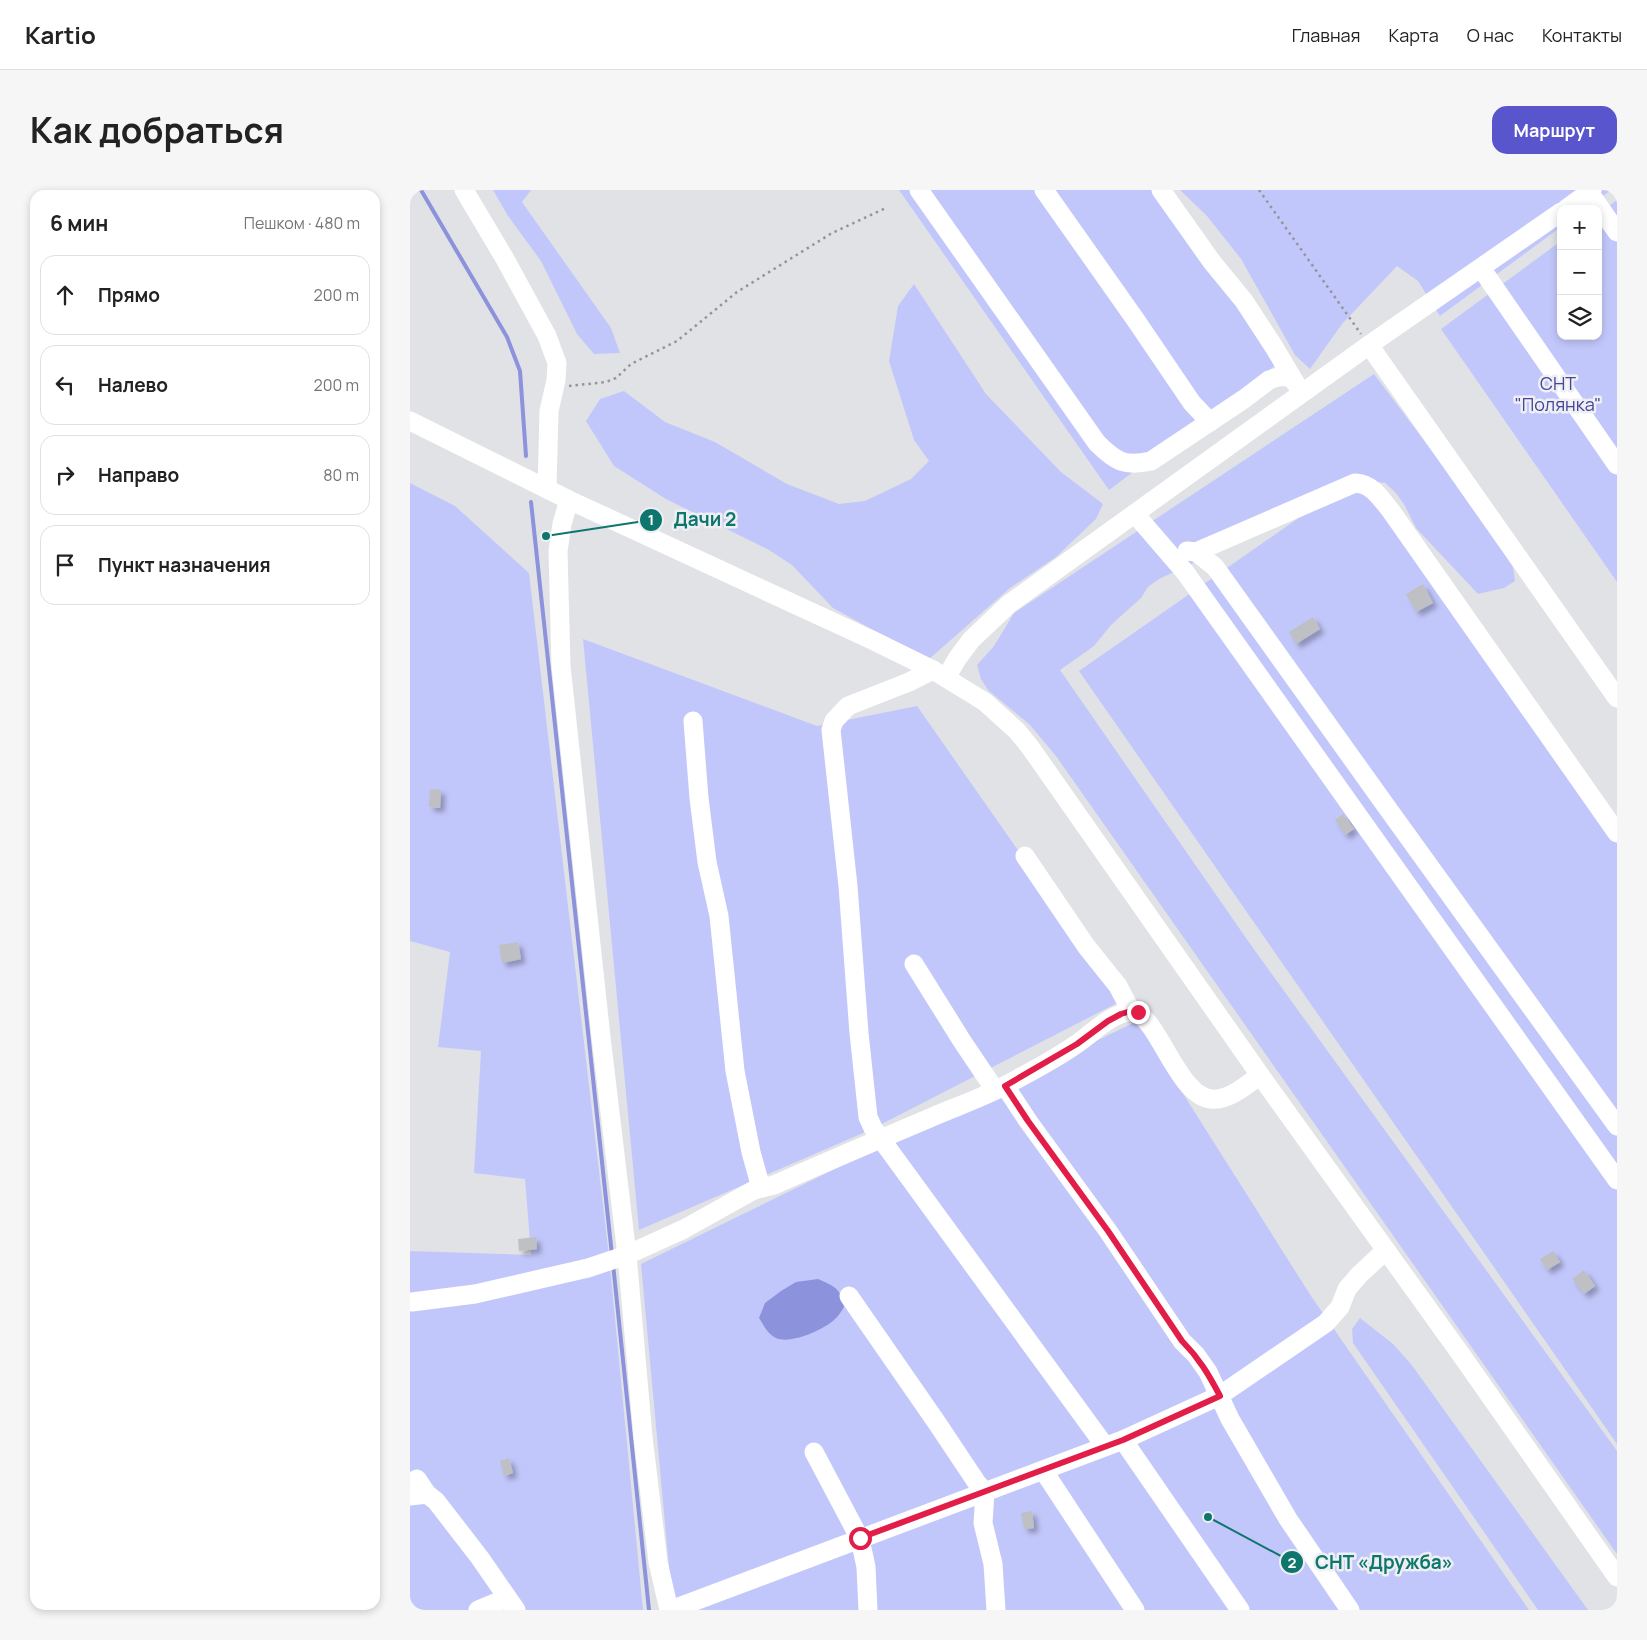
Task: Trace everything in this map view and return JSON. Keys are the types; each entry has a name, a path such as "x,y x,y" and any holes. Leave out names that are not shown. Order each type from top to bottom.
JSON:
{"street":[{"path":"464,190 505,258 547,336 557,363 554,394 549,411 547,489"},
{"path":"919,190 1098,443 1108,454 1120,461 1136,465 1151,461 1269,380 1281,376 1291,378"},
{"path":"1044,190 1192,403 1210,422"},
{"path":"1161,190 1212,262 1244,301 1302,393"},
{"path":"1572,205 1591,191 1617,232"},
{"path":"1240,1610 873,1128 868,1117 859,1033 848,886 831,730 834,720 848,706 909,682 940,674 957,659 971,640 1009,604 1369,345 1557,215"},
{"path":"1481,268 1617,465"},
{"path":"1369,345 1617,698"},
{"path":"410,421 569,500 872,640 940,674 985,702 1011,726 1030,747 1260,1075 1617,1577"},
{"path":"1159,542 1196,552 1355,483 1364,484 1373,489 1402,527 1617,832"},
{"path":"569,500 562,524 558,551 561,666 658,1562 670,1610 1114,1443 1220,1396 1326,1324 1340,1307 1347,1289 1386,1250"},
{"path":"1135,514 1190,579 1617,1180"},
{"path":"1196,552 1215,567 1617,1126"},
{"path":"694,721 699,798 707,862 719,916 735,1071 751,1152 761,1188"},
{"path":"1025,856 1086,946 1118,986 1131,1011"},
{"path":"914,964 962,1041 1028,1121 1108,1231 1182,1341 1196,1355 1208,1372 1230,1419 1288,1519 1350,1610"},
{"path":"412,1302 475,1294 588,1268 624,1256 684,1229 754,1190 774,1185 1000,1088 1077,1044 1108,1021 1131,1011 1138,1012 1146,1019 1174,1067 1198,1094 1208,1099 1218,1100 1229,1095 1260,1075"},
{"path":"848,1296 985,1492 983,1523 993,1564 996,1610"},
{"path":"814,1452 860,1538 866,1566 868,1610"},
{"path":"1043,1470 1135,1610"},
{"path":"418,1490 436,1501 480,1558 511,1604 478,1610"}],"path":[{"path":"1259,190 1369,345"},
{"path":"554,394 561,388 606,382 616,378 632,364 677,341 737,292 832,233 886,208"}],"green space":[{"path":"493,190 531,190 522,202 611,328 620,353 594,354 577,334 541,261 508,216"},
{"path":"899,190 1172,190 1288,356 1109,490"},
{"path":"1180,190 1611,190 1591,205 1557,205 1557,230 1440,316 1418,281 1397,266 1342,324 1310,369 1295,355 1241,259 1207,216"},
{"name":"СНТ \"Полянка\"","path":"1617,200 1617,582 1441,329 1557,244 1557,340 1602,340 1602,211"},
{"path":"914,284 986,394 1061,472 1103,504 1096,519 1056,557 1010,588 928,660 833,608 792,565 769,550 666,499 614,466 586,421 600,399 624,391 665,422 715,442 787,484 839,504 865,501 911,479 929,461 914,440 889,361 898,306"},
{"path":"1374,374 1477,511 1513,567 1515,581 1504,588 1478,594 1416,528 1404,504 1395,492 1385,483 1376,482 1617,830 1617,1444 1079,671 1343,487 1248,537 1159,579 1148,587 1141,598 1111,625 1094,646 1060,670 1253,948 1617,1451 1617,1554 1056,756 1030,725 988,690 981,679 977,665 994,646 1014,613"},
{"path":"410,483 455,506 529,573 609,1256 643,1610 410,1610 410,1251 531,1255 525,1179 474,1173 481,1051 438,1047 450,952 410,941"},
{"path":"583,639 817,726 917,706 1123,1000 870,1130 639,1230"},
{"path":"1137,1021 1311,1296 1529,1610 673,1610 641,1264"},
{"path":"1360,1318 1393,1344 1411,1364 1588,1610 1538,1610 1353,1343 1352,1329"}],"shaded area":[{"path":"818,1279 836,1288 839,1292 844,1307 838,1316 818,1330 791,1339 783,1340 776,1338 766,1330 759,1318 765,1303 796,1282"}],"building":[{"path":"1423,584 1433,603 1416,612 1406,594"},
{"path":"1313,617 1320,629 1296,644 1289,632"},
{"path":"430,789 441,790 440,808 429,807"},
{"path":"1343,814 1354,829 1345,835 1335,820"},
{"path":"518,942 521,959 502,963 499,945"},
{"path":"536,1237 537,1249 519,1251 518,1239"},
{"path":"1553,1251 1560,1262 1547,1270 1540,1259"},
{"path":"1584,1270 1595,1286 1584,1294 1572,1279"},
{"path":"509,1458 513,1473 504,1476 500,1461"},
{"path":"1032,1511 1034,1528 1024,1529 1021,1513"}],"waterway":[{"path":"421,190 507,337 520,371 526,456"},
{"path":"531,502 612,1255"},
{"path":"613,1264 649,1610"}],"place":[{"name":"Дачи 2","path":"546,536"},
{"name":"СНТ «Дружба»","path":"1208,1517"}],"route":[{"path":"860,1538 1123,1440 1220,1396 1208,1372 1196,1355 1182,1341 1108,1231 1028,1121 1005,1086 1077,1044 1108,1021 1121,1014 1131,1011 1138,1012"}]}
